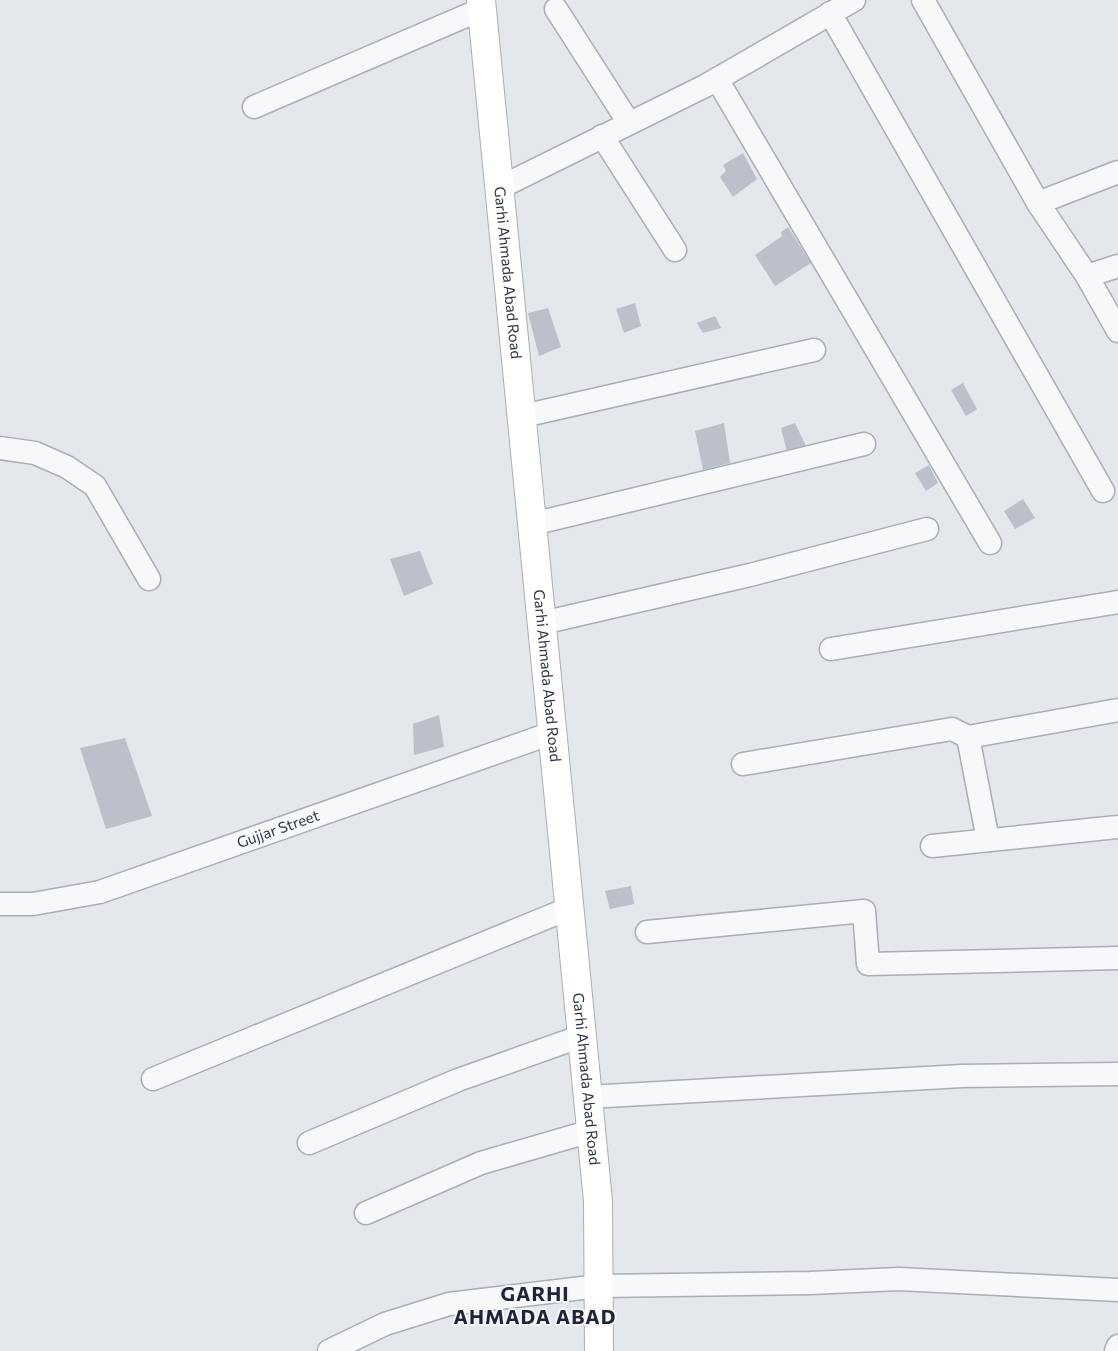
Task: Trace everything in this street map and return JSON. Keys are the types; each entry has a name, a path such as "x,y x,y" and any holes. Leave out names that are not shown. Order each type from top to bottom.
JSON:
{"street":[{"path":"501,187 717,79 852,0"},
{"path":"923,0 1038,203 1086,276 1118,331"},
{"path":"254,107 481,4"},
{"name":"Garhi Ahmada Abad Road","path":"481,4 501,187 598,1201 599,1351"},
{"path":"556,9 629,123"},
{"path":"830,14 1103,491"},
{"path":"717,79 990,543"},
{"path":"602,136 675,250"},
{"path":"1038,203 1118,172"},
{"path":"1086,276 1118,266"},
{"path":"522,416 814,350"},
{"path":"532,524 864,444"},
{"path":"0,448 34,453 67,467 94,486 149,579"},
{"path":"542,623 750,575 927,528"},
{"path":"831,649 1118,602"},
{"path":"744,764 952,729 968,737 1118,710"},
{"name":"Gujjar Street","path":"0,904 33,904 100,892 552,733"},
{"path":"968,737 988,840"},
{"path":"932,846 1118,826"},
{"path":"153,1079 570,908"},
{"path":"647,932 864,911 868,964 1118,958"},
{"path":"309,1143 458,1080 582,1036"},
{"path":"588,1097 962,1076 1118,1074"},
{"path":"366,1213 481,1163 591,1131"},
{"path":"330,1351 386,1324 449,1304 599,1286 810,1283 899,1279 1118,1290"},
{"path":"1116,1351 1118,1346"}],"building":[{"path":"743,153 757,179 733,197 720,177 726,171 723,165"},
{"path":"788,227 811,263 775,286 755,255 782,236 781,232"},
{"path":"635,303 641,326 624,333 616,309"},
{"path":"548,308 561,347 539,356 528,313"},
{"path":"715,316 721,328 703,333 697,323"},
{"path":"963,383 977,409 966,416 951,390"},
{"path":"724,423 730,463 703,470 695,431"},
{"path":"795,423 806,446 787,452 781,428"},
{"path":"929,465 938,483 926,491 915,473"},
{"path":"1023,499 1035,518 1015,529 1004,511"},
{"path":"420,551 433,584 404,596 390,559"},
{"path":"439,715 444,747 414,755 413,724"},
{"path":"125,738 152,816 106,829 80,748"},
{"path":"631,886 634,904 610,909 605,891"}],"district":[{"name":"GARHI AHMADA ABAD","path":"535,1306"}]}
